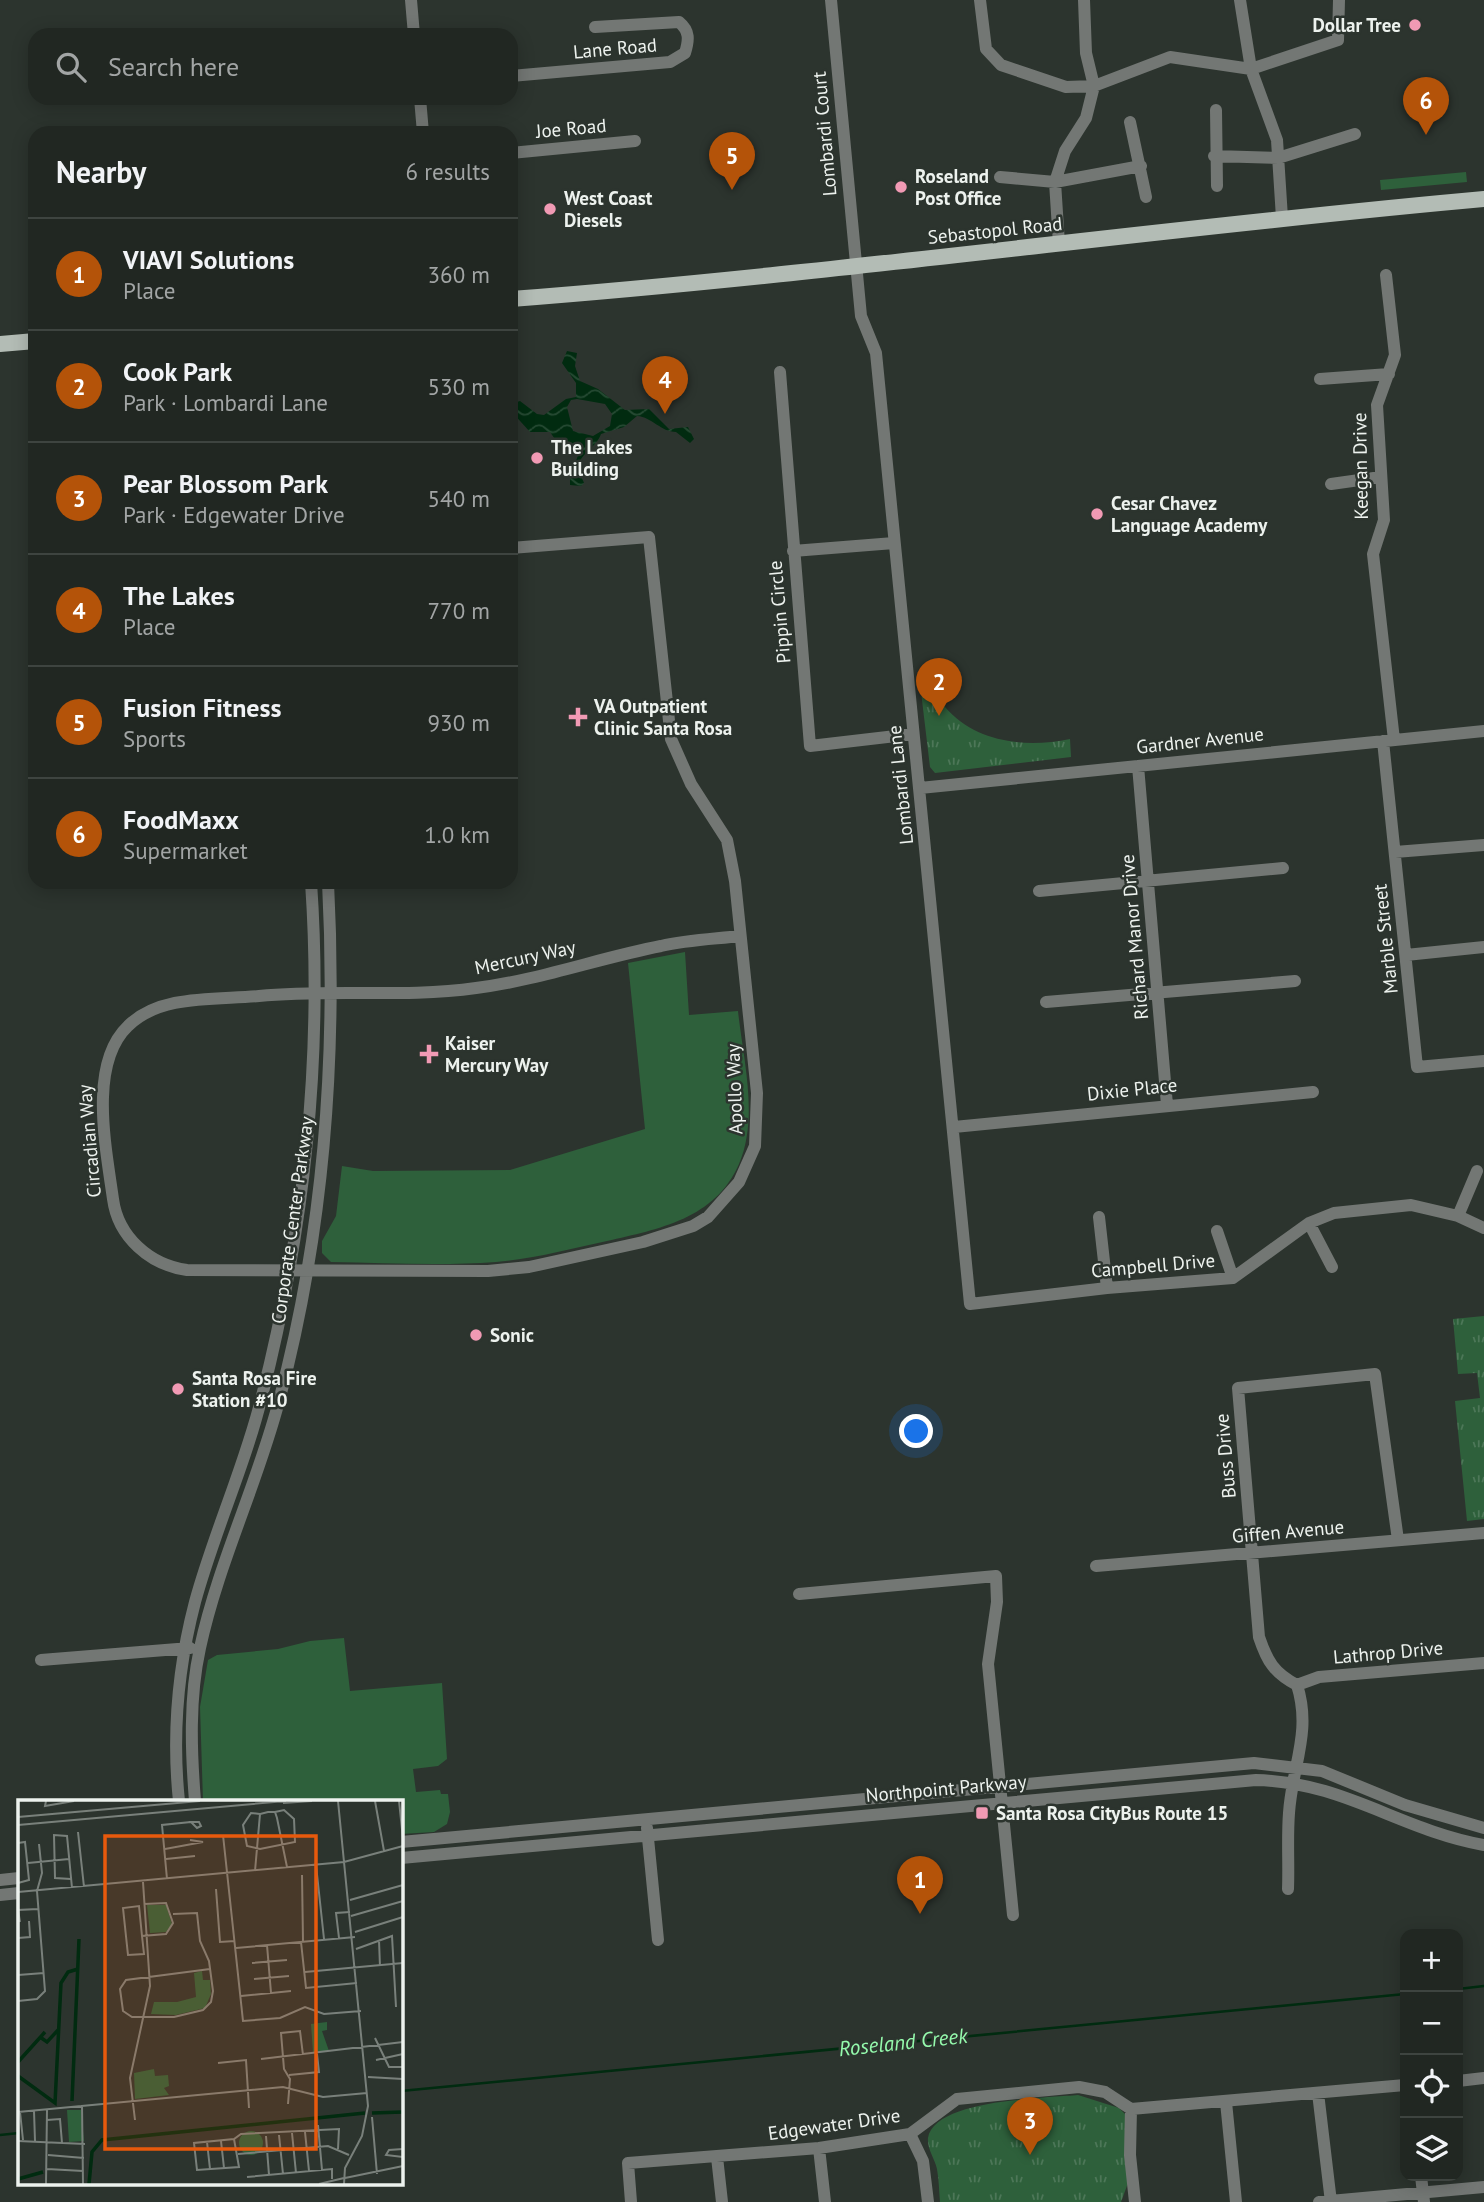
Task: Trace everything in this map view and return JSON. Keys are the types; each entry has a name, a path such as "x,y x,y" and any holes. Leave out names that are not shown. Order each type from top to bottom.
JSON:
{"main road":[{"name":"Sebastopol Road","path":"518,298 1484,199"},
{"path":"0,344 28,342"}],"street":[{"path":"411,0 413,28"},
{"name":"Lombardi Court","path":"831,0 855,264"},
{"path":"980,0 986,49 1001,65 1066,87 1094,86 1170,57 1251,69 1338,40 1339,0"},
{"path":"1059,244 1055,182 1065,151 1086,118 1094,86 1086,53 1084,0"},
{"path":"1240,0 1251,69 1277,140 1282,219"},
{"name":"Lane Road","path":"518,75 670,62 685,52 689,41 688,33 679,22 595,27"},
{"path":"421,105 422,126"},
{"path":"1216,110 1214,156 1217,186"},
{"path":"1129,121 1146,197"},
{"path":"1214,156 1278,158 1355,134"},
{"name":"Joe Road","path":"518,152 635,141"},
{"path":"1000,177 1055,182 1141,166"},
{"name":"Lombardi Lane","path":"855,264 861,316 876,353 970,1304"},
{"name":"Keegan Drive","path":"1386,275 1395,355 1377,405 1384,520 1373,554 1388,741"},
{"name":"Pippin Circle","path":"780,372 810,746 914,734"},
{"path":"1320,379 1389,374"},
{"path":"1331,484 1381,477"},
{"name":"Apollo Way","path":"290,1271 456,1273 529,1267 643,1242 680,1231 708,1217 739,1182 755,1146 756,1080 735,881 727,840 691,784 671,739 649,537 518,547"},
{"path":"793,551 894,543"},
{"name":"Gardner Avenue","path":"920,788 1484,731"},
{"name":"Marble Street","path":"1388,741 1395,852 1417,1067 1484,1061"},
{"name":"Richard Manor Drive","path":"1138,766 1167,1105"},
{"path":"1395,852 1484,845"},
{"path":"1038,891 1283,868"},
{"name":"Corporate Center Parkway","path":"179,1800 177,1702 184,1649 196,1601 261,1400 290,1271 312,1114 315,991 311,889"},
{"name":"Corporate Center Parkway","path":"195,1800 192,1720 200,1648 278,1404 308,1271 326,1125 332,991 328,889"},
{"name":"Mercury Way","path":"315,991 417,992 471,989 659,946 740,936"},
{"path":"1406,954 1484,947"},
{"path":"1046,1002 1296,981"},
{"name":"Circadian Way","path":"290,1271 180,1269 161,1263 138,1248 123,1228 114,1208 103,1075 108,1054 119,1035 132,1021 156,1007 315,991"},
{"name":"Dixie Place","path":"954,1127 1313,1092"},
{"path":"1458,1216 1477,1171"},
{"name":"Campbell Drive","path":"970,1304 1107,1288 1233,1278 1309,1223 1334,1213 1411,1205 1458,1216 1484,1228"},
{"path":"1099,1217 1107,1288"},
{"path":"1309,1223 1332,1266"},
{"path":"1217,1231 1233,1278"},
{"name":"Buss Drive","path":"1297,1685 1281,1677 1267,1662 1259,1637 1238,1388 1376,1374 1398,1540"},
{"name":"Giffen Avenue","path":"1096,1566 1484,1534"},
{"path":"799,1594 996,1576 997,1602 988,1664 1013,1915"},
{"path":"41,1660 200,1648"},
{"name":"Lathrop Drive","path":"1297,1685 1319,1677 1484,1664"},
{"path":"1289,1889 1294,1765 1304,1741 1297,1685"},
{"name":"Northpoint Parkway","path":"402,1842 1245,1764 1294,1765 1349,1779 1405,1805 1484,1828"},
{"name":"Northpoint Parkway","path":"402,1858 647,1830 1240,1780 1293,1782 1335,1792 1451,1838 1484,1844"},
{"path":"647,1830 658,1940"},
{"path":"0,1880 18,1878"},
{"path":"0,1895 18,1893"},
{"path":"1463,2080 1484,2078"},
{"path":"1135,2202 1129,2155 1131,2109 1400,2085"},
{"name":"Edgewater Drive","path":"631,2202 628,2163 819,2148 910,2134 957,2099 1079,2087 1105,2092 1131,2109"},
{"path":"1318,2093 1331,2202"},
{"path":"1226,2102 1236,2202"},
{"path":"910,2134 923,2161 928,2202"},
{"path":"819,2148 825,2202"},
{"path":"717,2157 722,2202"},
{"path":"1319,2202 1423,2197 1484,2187"}],"green space":[{"path":"1466,172 1467,182 1381,190 1380,180"},
{"path":"926,674 945,707 971,728 1003,740 1019,742 1070,739 1071,757 935,773 930,767 919,675"},
{"path":"685,952 689,1015 738,1011 746,1068 749,1108 745,1146 729,1183 716,1198 684,1219 665,1226 627,1237 510,1261 435,1264 331,1262 322,1253 322,1241 336,1216 342,1166 373,1171 510,1170 645,1129 628,963"},
{"path":"1484,1316 1484,1519 1467,1521 1455,1401 1480,1398 1477,1373 1458,1374 1453,1319"},
{"path":"344,1638 350,1691 442,1683 447,1759 438,1766 413,1769 416,1792 440,1790 441,1794 448,1794 450,1812 447,1824 434,1832 402,1834 402,1800 203,1800 200,1707 208,1660 217,1655 278,1649 310,1641"},
{"path":"1078,2095 1119,2108 1129,2118 1128,2183 1121,2202 940,2202 937,2169 928,2142 935,2125 950,2115 970,2108 1018,2100"}],"water":[{"path":"567,351 577,353 575,366 580,381 598,389 625,410 649,409 669,429 688,427 694,439 690,443 676,432 637,416 624,427 601,434 579,463 578,472 584,483 581,486 570,485 570,476 579,453 561,448 550,432 530,432 518,419 518,402 537,414 544,415 566,399 576,397 576,383 562,363","holes":["577,399 605,404 612,414 610,426 593,436 573,431 567,407 571,400"]}],"waterway":[{"name":"Roseland Creek","path":"1463,1988 1484,1986"},
{"name":"Roseland Creek","path":"402,2091 1400,1994"},
{"name":"Roseland Creek","path":"0,2135 18,2133"}],"place":[{"name":"Dollar Tree","path":"1415,25"},
{"name":"FoodMaxx","path":"1426,135"},
{"name":"Roseland Post Office","path":"901,187"},
{"name":"Fusion Fitness","path":"732,190"},
{"name":"West Coast Diesels","path":"550,209"},
{"name":"The Lakes","path":"665,414"},
{"name":"The Lakes Building","path":"537,458"},
{"name":"Cesar Chavez Language Academy","path":"1097,514"},
{"name":"Cook Park","path":"939,716"},
{"name":"VA Outpatient Clinic Santa Rosa","path":"578,717"},
{"name":"Kaiser Mercury Way","path":"429,1054"},
{"name":"Sonic","path":"476,1335"},
{"name":"Santa Rosa Fire Station #10","path":"178,1389"},
{"name":"Santa Rosa CityBus Route 15","path":"982,1813"},
{"name":"VIAVI Solutions","path":"920,1914"},
{"name":"Pear Blossom Park","path":"1030,2155"}]}
